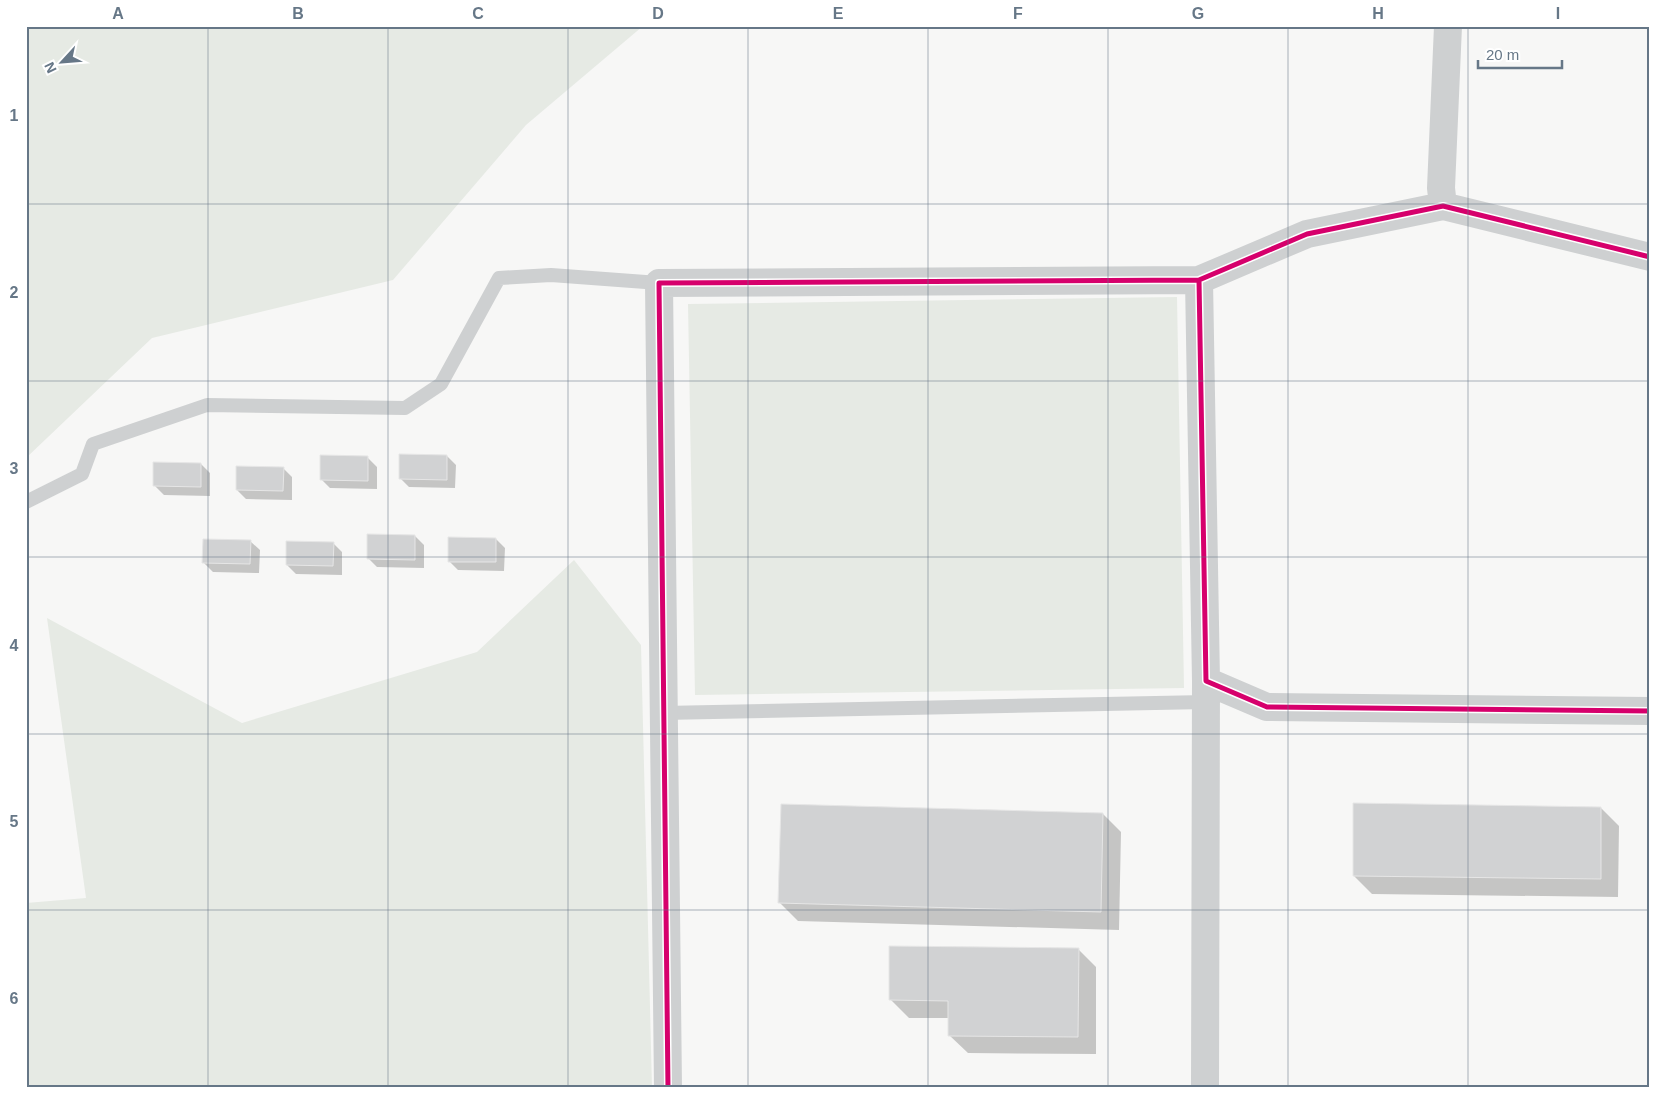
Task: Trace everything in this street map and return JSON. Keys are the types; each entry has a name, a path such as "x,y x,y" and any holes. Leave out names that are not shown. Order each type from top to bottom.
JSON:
{"street":[{"path":"1443,206 1441,188 1448,26"},
{"path":"668,1088 659,283 1199,280 1308,234 1443,206 1650,257"},
{"path":"1199,280 1206,691 1205,1088"},
{"path":"1206,691 1267,707 1650,712"}],"lane":[{"path":"26,502 82,474 93,444 207,405 406,408 441,384 499,278 551,275 659,283"},
{"path":"664,713 1206,691"}],"shaded area":[{"path":"26,26 643,26 526,125 393,280 152,338 26,458"},
{"path":"1177,297 1184,688 695,695 688,304"},
{"path":"574,560 641,645 652,1088 26,1088 26,903 86,898 47,618 242,723 477,652"}],"building":[{"path":"399,454 447,455 447,480 399,479"},
{"path":"320,455 368,456 368,481 320,480"},
{"path":"153,462 201,463 201,487 153,486"},
{"path":"236,466 284,467 283,491 236,490"},
{"path":"367,534 415,535 415,560 367,559"},
{"path":"448,537 496,538 496,562 448,562"},
{"path":"203,539 251,540 250,564 202,563"},
{"path":"286,541 334,542 333,566 286,565"},
{"path":"1353,803 1601,807 1601,879 1353,876"},
{"path":"781,804 1103,813 1101,912 778,903"},
{"path":"889,946 1079,948 1078,1037 948,1036 948,1001 889,1000"}],"cycle path":[{"path":"1650,257 1443,206 1307,234 1199,280 1206,681 1267,707 1650,711"},
{"path":"668,1088 659,283 1199,280"}]}
